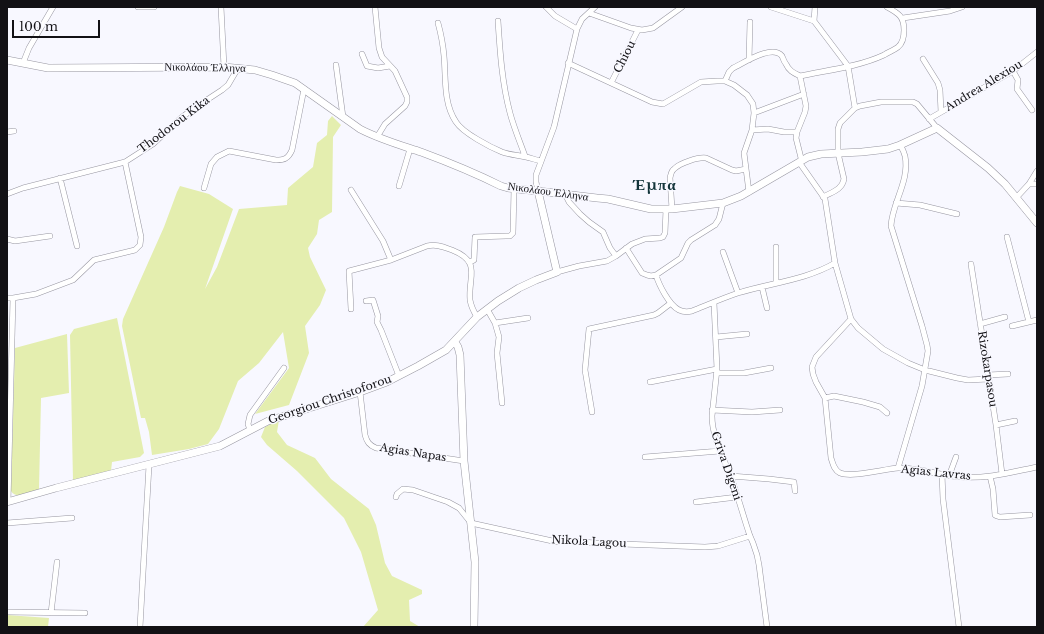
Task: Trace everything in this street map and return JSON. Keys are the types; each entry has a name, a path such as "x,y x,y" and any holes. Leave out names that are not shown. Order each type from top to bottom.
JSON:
{"street":[{"path":"23,63 29,48 53,7"},
{"path":"138,7 154,7"},
{"path":"221,7 224,67"},
{"path":"375,7 379,48 382,57 395,71 407,97 405,106 385,124 377,137"},
{"path":"546,7 560,20 577,29"},
{"path":"557,272 536,182 536,175 551,137 577,29 582,19 595,7"},
{"path":"589,13 638,30 653,28 682,7"},
{"path":"771,7 814,21 848,66 855,108"},
{"path":"814,21 815,7"},
{"path":"725,81 731,70 766,52 778,53 782,57 788,69 800,76 873,60 898,47 903,40 903,18 887,7"},
{"path":"903,18 950,11 962,7"},
{"path":"498,21 506,94 510,113 526,156"},
{"path":"749,60 750,22"},
{"path":"438,23 443,42 447,98 450,110 456,123 470,134 492,147 509,154 526,156 541,161"},
{"name":"Chiou","path":"611,84 638,30"},
{"name":"Andrea Alexiou","path":"929,119 1013,71 1037,52"},
{"path":"362,54 367,66 378,68 390,66"},
{"path":"923,59 938,83 940,90 941,112"},
{"name":"Νικολάου Έλληνα","path":"7,60 48,68 224,67 254,70 291,81 360,129 377,137 459,166 501,186 514,189 608,199 648,209 669,209 724,203 749,192 808,157 814,155 888,149 937,128"},
{"path":"568,63 652,102 663,104 701,82 725,81 734,85 747,96 753,104 754,113 752,130 744,153 749,192"},
{"path":"336,65 343,117"},
{"name":"Thodorou Kika","path":"7,194 23,188 125,162 153,144 181,118 222,90 228,85 236,74 238,68"},
{"path":"1013,71 1018,80 1017,89 1032,110"},
{"path":"800,76 806,109 796,138 800,161 826,204 835,262 851,319 863,333 894,356 925,370 968,380 1008,374"},
{"path":"204,188 211,164 217,157 229,151 276,160 287,158 292,150 304,89"},
{"path":"754,113 804,94"},
{"path":"823,197 837,190 843,183 844,179 838,153 838,126 840,123 855,108 860,106 881,102 912,102 917,104 937,128 988,168 1005,184 1037,223"},
{"path":"752,130 768,129 784,132 797,132"},
{"path":"7,132 14,131"},
{"path":"898,468 920,392 928,358 928,345 891,226 893,213 905,175 905,154 900,145"},
{"path":"399,186 410,149"},
{"path":"669,209 670,178 675,167 702,157 732,170 736,171 746,169"},
{"path":"7,298 36,294 73,280 94,260 134,250 140,245 141,237 125,162"},
{"path":"1016,198 1029,184 1037,171"},
{"path":"60,178 77,246"},
{"path":"1029,184 1037,184"},
{"path":"470,262 474,260 475,237 510,236 513,233 514,189"},
{"path":"351,190 383,241 391,260"},
{"path":"565,194 569,202 580,214 603,232 610,248 616,256"},
{"path":"626,248 642,272 647,275 656,274 681,258 691,240 715,225 724,203"},
{"path":"896,203 920,205 957,214"},
{"name":"Georgiou Christoforou","path":"7,502 220,446 278,417 360,392 381,384 399,376 446,350 486,309 519,288 557,272 580,266 607,262 632,244 645,239 663,237 669,209"},
{"path":"7,240 14,242 50,236"},
{"path":"1007,237 1029,322"},
{"path":"351,309 350,271 391,260 427,246 438,245 459,253 470,262 470,300 477,317"},
{"path":"776,247 776,283"},
{"path":"723,252 738,293"},
{"path":"656,274 659,284 671,303 678,310 688,312 738,293 808,275 828,267 835,262"},
{"name":"Rizokarpasou","path":"971,264 996,425 1002,474"},
{"path":"762,287 767,308"},
{"path":"7,502 10,368 14,298"},
{"path":"366,301 373,300 378,316 377,322 399,376"},
{"path":"592,412 585,370 589,329 658,313 671,303"},
{"name":"Griva Digeni","path":"714,303 717,371 712,410 712,423 720,451 758,555 767,627"},
{"path":"486,309 495,323 499,337 496,353 502,403"},
{"path":"980,324 1005,317"},
{"path":"495,323 528,318"},
{"path":"851,319 816,357 812,367 813,374 825,398 834,396 863,402 880,407 887,413"},
{"path":"1012,326 1037,320"},
{"path":"716,337 747,334"},
{"path":"455,342 460,354 464,461 475,562 474,627"},
{"path":"250,430 248,424 250,415 284,368"},
{"path":"650,382 717,371 744,372 771,368"},
{"name":"Agias Napas","path":"360,392 366,440 372,446 376,448 464,461"},
{"name":"Agias Lavras","path":"825,398 831,458 832,463 839,472 848,474 898,468 913,469 948,476 973,478 1037,467"},
{"path":"712,410 752,412 780,410"},
{"path":"996,425 1015,421"},
{"path":"645,457 720,451"},
{"path":"948,476 956,457"},
{"path":"140,627 149,465"},
{"path":"942,474 943,499 960,627"},
{"path":"730,476 794,482 796,491"},
{"path":"990,476 993,489 995,515 1000,517 1030,515"},
{"path":"396,497 397,494 403,489 413,490 448,502 459,508 471,523"},
{"path":"696,502 737,497"},
{"path":"7,523 72,518"},
{"name":"Nikola Lagou","path":"471,523 557,542 573,541 705,547 718,546 750,536"},
{"path":"51,613 57,562"},
{"path":"7,612 85,612"}],"green space":[{"path":"332,116 341,125 333,137 332,212 319,220 317,234 308,248 310,257 326,290 320,305 305,326 309,353 289,405 255,414 289,368 283,332 259,363 238,381 219,429 208,444 189,449 152,455 149,432 145,418 141,418 122,326 123,319 164,227 180,186 209,194 233,209 205,289 217,267 239,209 287,205 288,188 313,167 317,143 327,135 328,121"},
{"path":"117,318 144,453 140,457 112,462 111,471 73,481 70,335 74,329"},
{"path":"67,334 69,393 41,398 39,490 24,495 16,495 11,491 15,348"},
{"path":"279,420 277,432 287,445 315,458 331,479 369,509 376,525 385,563 392,576 422,590 422,594 409,600 410,621 420,627 363,627 378,610 361,552 344,518 297,471 267,445 261,437 265,427"},
{"path":"7,615 49,618 48,627 7,627"}],"district":[{"name":"Έμπα","path":"655,186"}]}
